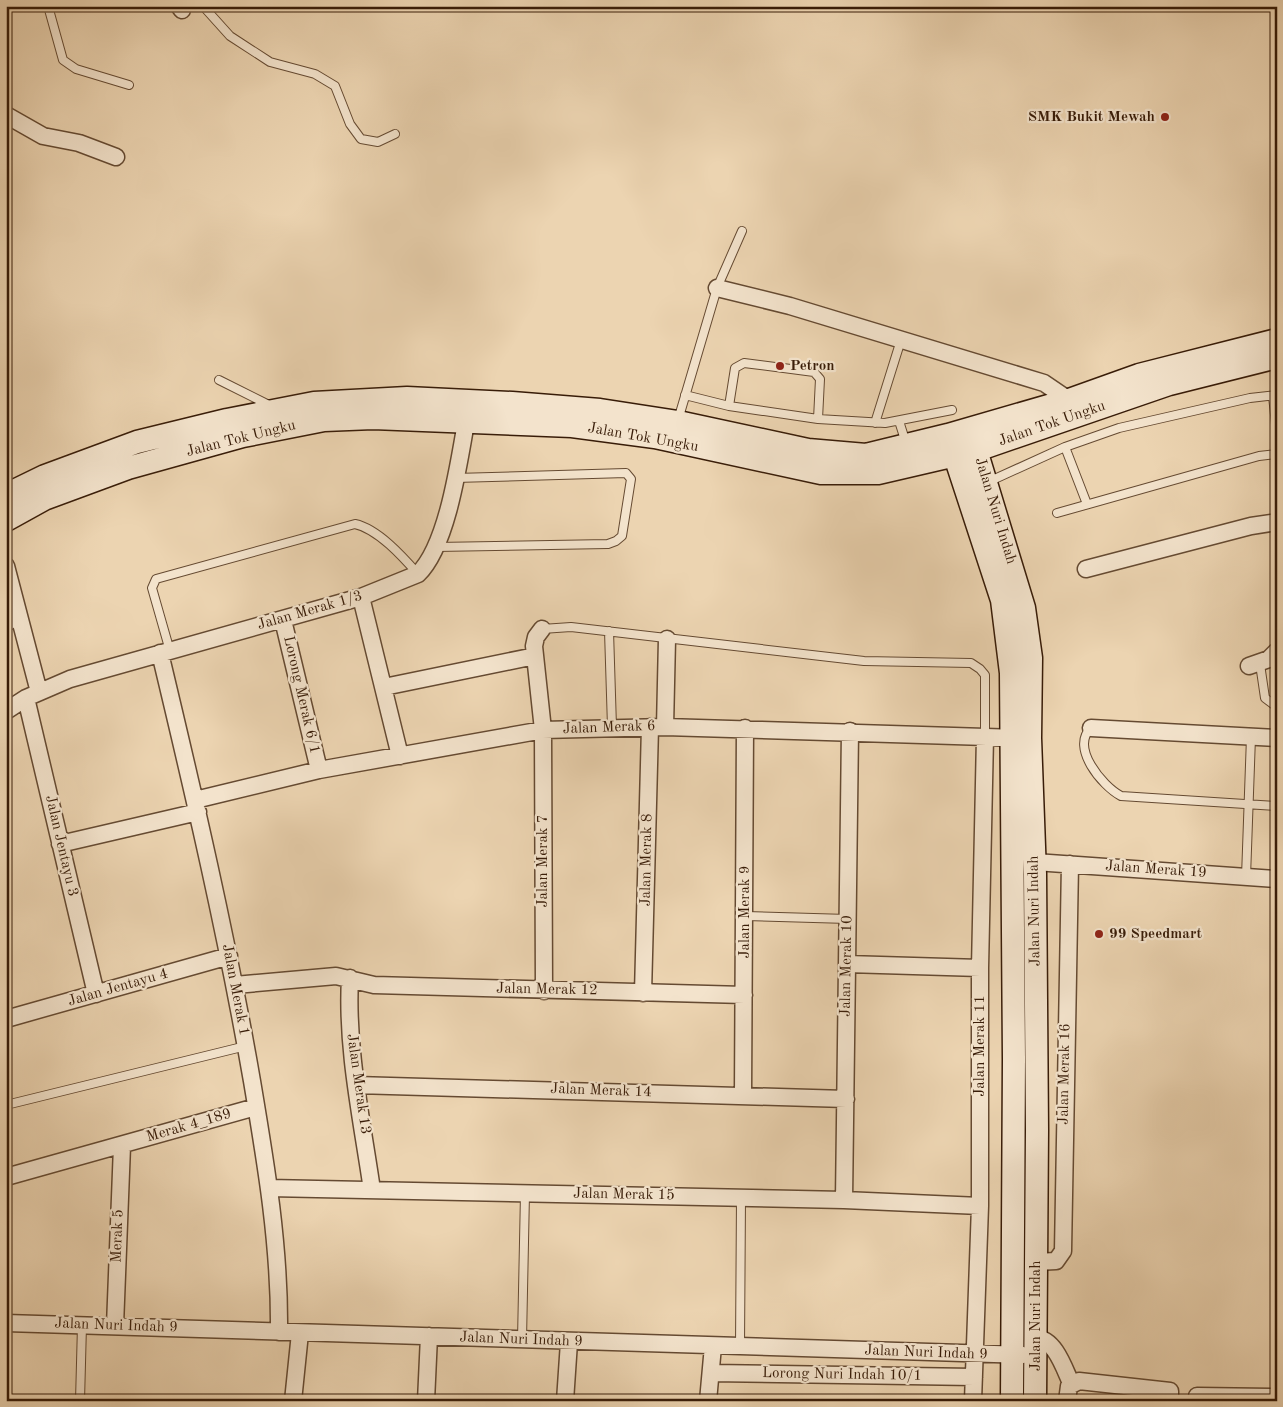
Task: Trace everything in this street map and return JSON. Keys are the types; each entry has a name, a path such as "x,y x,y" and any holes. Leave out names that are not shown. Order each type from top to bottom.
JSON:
{"main road":[{"name":"Jalan Tok Ungku","path":"6,495 45,476 137,442 227,420 314,403 407,398 468,411 655,437 821,473 878,473 1068,400 1140,375 1277,340"},
{"name":"Jalan Tok Ungku","path":"6,520 44,499 128,468 243,436 324,420 468,411 600,410 678,422 808,450 866,455 907,446 962,442 1169,384 1277,357"},
{"name":"Jalan Nuri Indah","path":"962,442 986,483 1024,608 1031,658 1020,738 1014,1050 1012,1401"},
{"name":"Jalan Nuri Indah","path":"962,442 1002,600 1035,862 1035,1401"}],"street":[{"path":"6,116 43,136 80,143 116,157"},
{"path":"717,288 790,306 1044,383 1068,400"},
{"path":"418,574 424,568 435,547 447,513 462,448 468,411"},
{"path":"1086,569 1251,526 1277,526"},
{"name":"Jalan Jentayu 3","path":"6,566 13,623 33,695 60,844 96,994"},
{"name":"Jalan Merak 1/3","path":"6,711 33,695 70,679 361,597 418,574"},
{"path":"361,597 400,756"},
{"name":"Lorong Merak 6/1","path":"283,620 319,770"},
{"name":"Jalan Merak 7","path":"542,629 536,637 535,656 543,730 544,991"},
{"name":"Jalan Merak 8","path":"643,992 657,727 667,639"},
{"path":"1254,665 1277,651"},
{"name":"Jalan Merak 1","path":"165,652 235,984 246,1046 269,1188 280,1286 279,1332"},
{"path":"384,687 535,656"},
{"name":"Jalan Merak 6","path":"60,844 319,770 543,730 612,727 745,728 1020,738"},
{"name":"Jalan Merak 9","path":"743,1095 745,728"},
{"path":"1090,728 1277,738"},
{"name":"Jalan Merak 10","path":"844,1200 850,731"},
{"name":"Jalan Merak 11","path":"973,1401 980,1206 980,968 985,737"},
{"name":"Jalan Merak 19","path":"1035,862 1277,879"},
{"name":"Jalan Merak 16","path":"1036,1262 1056,1261 1062,1250 1070,864"},
{"name":"Jalan Jentayu 4","path":"6,1018 229,956"},
{"path":"847,964 980,968"},
{"name":"Jalan Merak 12","path":"235,984 317,976 336,976 374,985 544,991 744,994"},
{"name":"Jalan Merak 13","path":"350,978 349,1007 356,1085 372,1190"},
{"name":"Jalan Merak 14","path":"356,1085 846,1098"},
{"name":"Merak 4_189","path":"6,1177 256,1107"},
{"name":"Merak 5","path":"115,1326 122,1146"},
{"name":"Jalan Merak 15","path":"269,1188 844,1200 980,1206"},
{"name":"Jalan Nuri Indah 9","path":"6,1323 1012,1356 1036,1346"},
{"path":"293,1401 300,1333"},
{"path":"426,1401 430,1336"},
{"path":"1036,1346 1047,1341 1053,1348 1071,1383"},
{"path":"565,1401 569,1342"},
{"path":"708,1401 713,1346"},
{"name":"Lorong Nuri Indah 10/1","path":"711,1373 974,1377"},
{"path":"1067,1401 1068,1388 1071,1383 1079,1381 1170,1391 1170,1401"},
{"path":"1197,1396 1277,1397"}],"lane":[{"path":"48,6 63,60 76,69 129,85"},
{"path":"202,6 230,36 270,62 315,74 335,86 350,124 360,140 378,142 395,134"},
{"path":"678,422 717,288 742,231"},
{"path":"874,423 901,340"},
{"path":"728,406 735,368 739,364 744,363 814,372 820,379 818,419"},
{"path":"219,380 278,410"},
{"path":"685,395 728,406 818,419 874,423 899,421 952,410"},
{"path":"986,483 1064,447 1119,428 1250,398 1275,396 1277,434"},
{"path":"899,421 907,446"},
{"path":"1064,447 1087,504"},
{"path":"1057,513 1259,456 1277,454"},
{"path":"435,547 608,544 622,536 631,479 626,473 456,472"},
{"path":"165,652 152,588 156,579 355,524 367,528 400,553 418,574"},
{"path":"542,629 571,627 864,661 971,663 980,669 984,676 985,737"},
{"path":"609,631 612,727"},
{"path":"1254,665 1265,698 1277,708"},
{"path":"1090,728 1084,735 1083,742 1086,756 1104,785 1121,796 1277,806"},
{"path":"1246,877 1247,804 1251,737"},
{"path":"745,916 848,919"},
{"path":"6,1105 246,1046"},
{"path":"522,1340 526,1193"},
{"path":"740,1347 741,1198"},
{"path":"80,1401 82,1325"}],"place":[{"name":"SMK Bukit Mewah","path":"1165,117"},
{"name":"Petron","path":"780,366"},
{"name":"99 Speedmart","path":"1099,934"}]}
